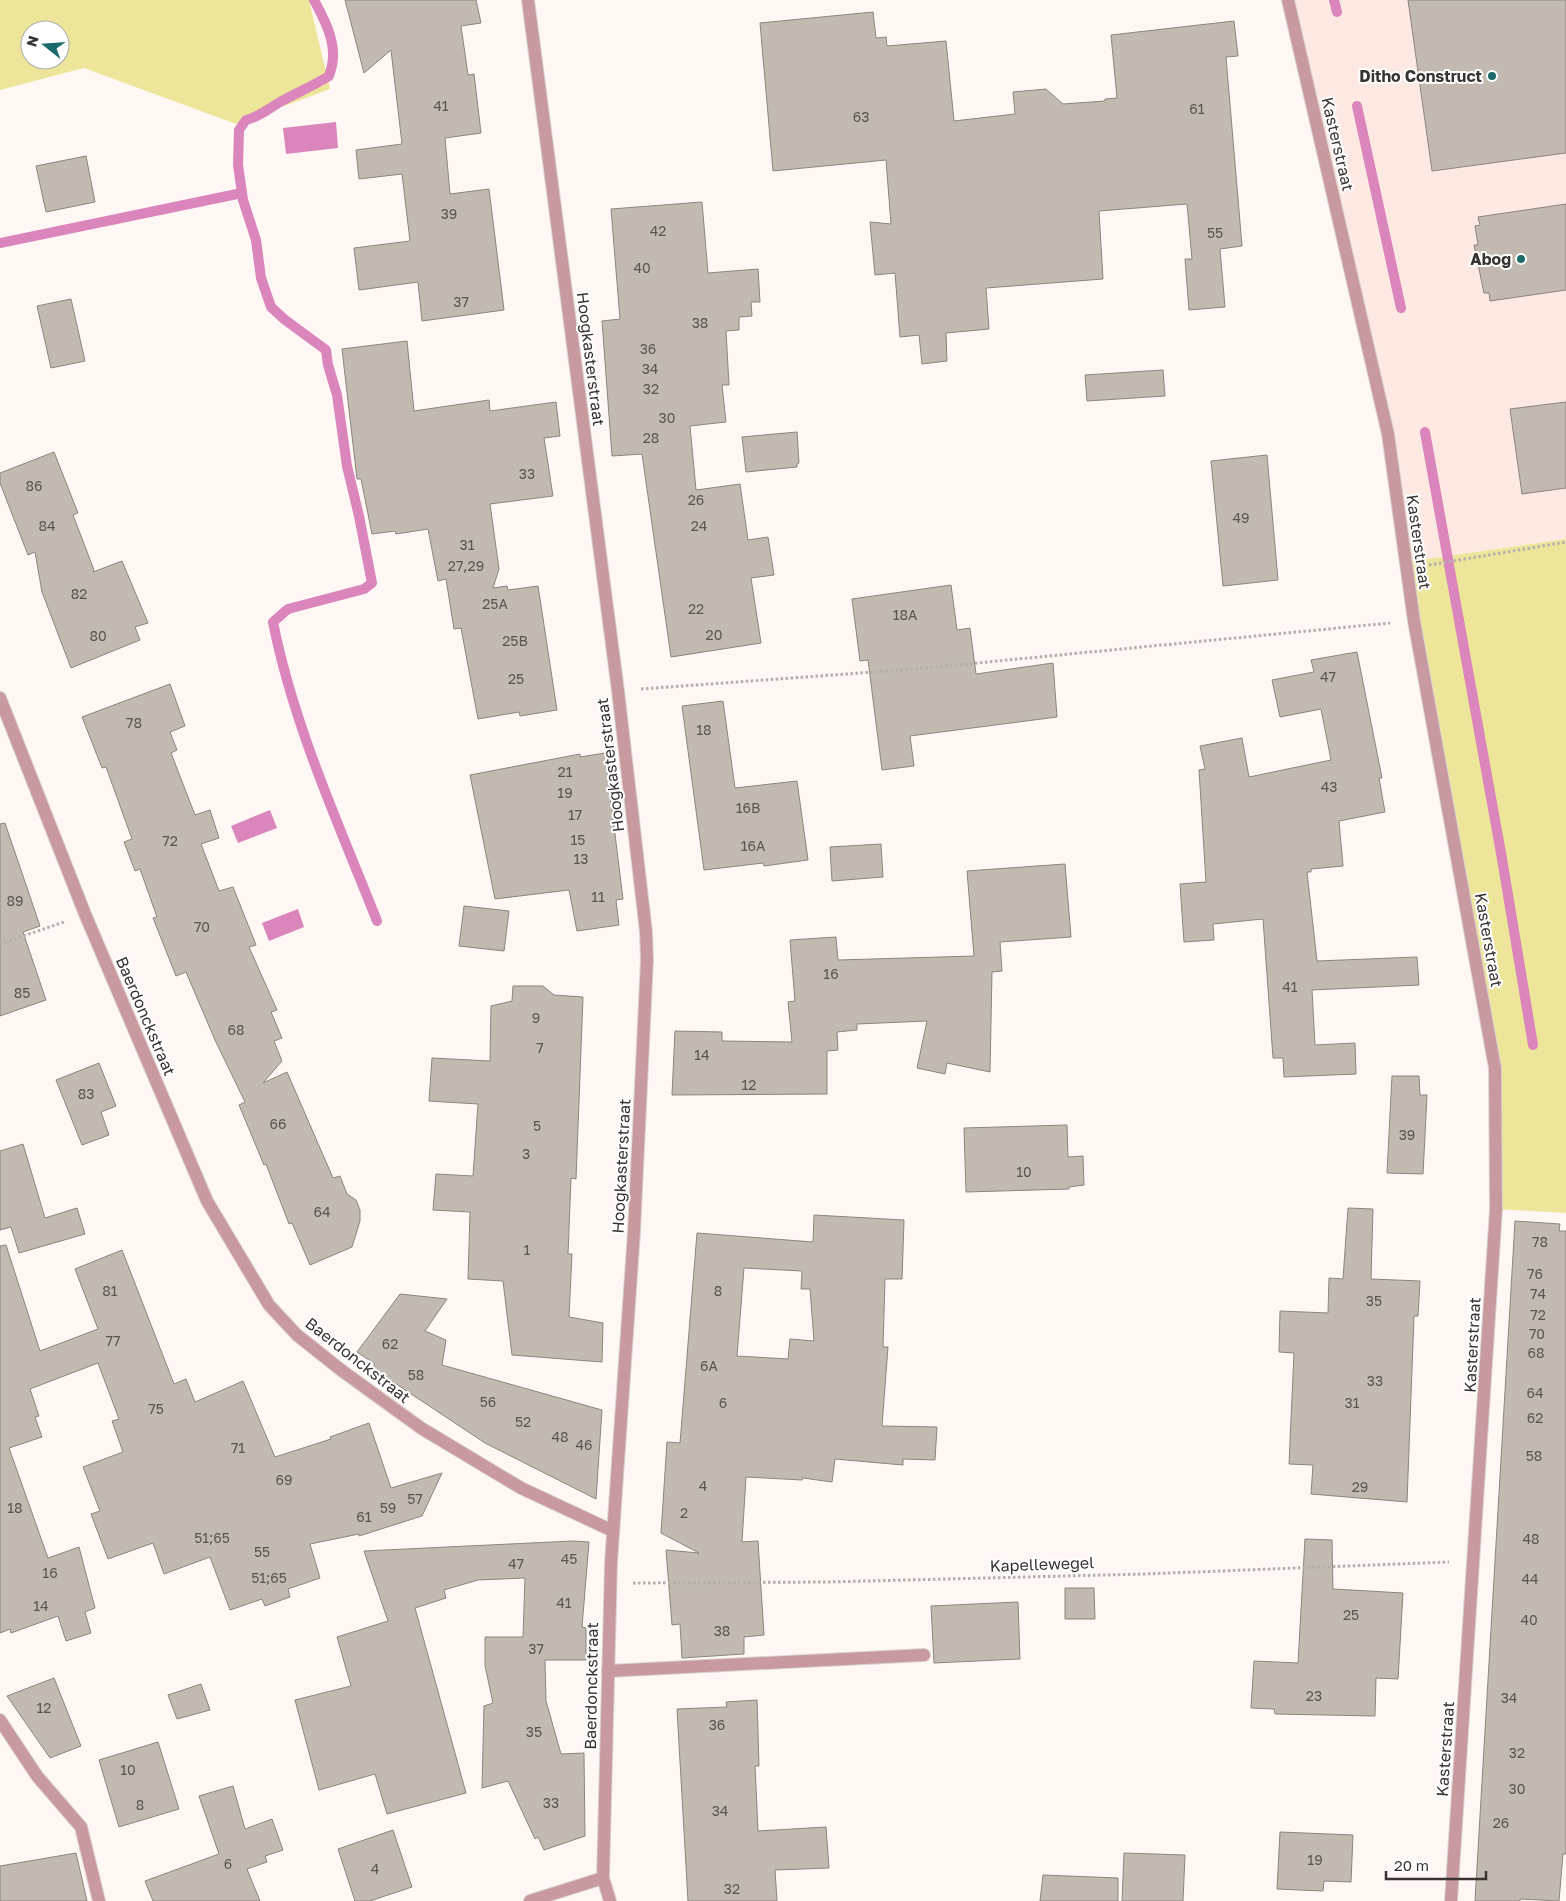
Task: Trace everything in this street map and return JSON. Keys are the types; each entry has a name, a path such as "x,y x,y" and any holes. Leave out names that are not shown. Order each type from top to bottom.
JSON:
{"street":[{"name":"Hoogkasterstraat","path":"528,0 618,691 646,932 647,960 634,1232 613,1531"},
{"name":"Kasterstraat","path":"1288,0 1388,434 1414,621 1496,1068 1496,1209 1475,1561 1451,1901"},
{"name":"Baerdonckstraat","path":"0,698 85,914 207,1201 269,1305 298,1335 326,1359 421,1428 521,1488 613,1531 610,1583 604,1878 610,1901"},
{"path":"608,1671 924,1654"},
{"path":"0,1720 36,1776 80,1827 99,1901"},
{"path":"530,1901 604,1878"}],"path":[{"path":"1443,564 1566,542"},
{"path":"618,691 915,668 1414,621"},
{"path":"0,944 85,914"},
{"name":"Kapellewegel","path":"610,1583 818,1582 1144,1574 1475,1561"}],"shaded area":[{"path":"0,0 309,0 330,89 236,124 84,68 0,90"},
{"path":"1288,0 1566,0 1566,539 1406,562 1388,434"},
{"path":"336,122 338,148 286,154 283,128"},
{"path":"1566,539 1566,1213 1496,1209 1495,1068 1406,562"},
{"path":"270,810 277,828 238,843 231,826"},
{"path":"298,909 304,927 269,941 262,923"}],"building":[{"path":"345,0 476,0 481,23 461,26 468,75 474,74 481,133 445,138 450,194 489,189 504,310 422,321 418,282 359,290 354,248 410,241 402,174 359,179 356,150 402,144 391,50 364,73"},
{"name":"Ditho Construct","path":"1408,0 1566,0 1566,153 1432,171"},
{"path":"873,12 876,38 886,37 887,46 946,41 954,121 1015,114 1013,92 1046,89 1063,104 1105,101 1105,99 1117,98 1111,35 1234,21 1238,56 1226,57 1242,246 1220,249 1225,307 1189,310 1185,259 1192,259 1187,204 1099,211 1103,279 986,288 989,329 946,333 947,361 922,364 919,335 900,337 895,273 875,275 870,222 891,224 886,160 773,171 760,23"},
{"path":"86,156 95,202 46,212 36,166"},
{"path":"702,202 708,273 758,269 760,302 751,302 752,316 739,317 739,330 726,331 729,385 722,385 726,422 690,426 696,490 740,484 748,540 768,537 774,575 751,578 761,643 671,657 642,454 612,456 602,321 620,319 611,209"},
{"name":"Abog","path":"1566,204 1566,290 1490,301 1489,293 1484,293 1474,245 1478,245 1475,226 1480,225 1478,217"},
{"path":"71,299 85,361 51,368 37,306"},
{"path":"407,341 414,411 489,400 490,411 556,402 560,436 544,438 553,496 490,504 499,569 493,588 507,586 508,590 538,586 557,710 520,716 519,712 478,719 461,628 454,629 446,579 438,581 428,529 396,534 395,531 372,534 361,479 357,479 342,349"},
{"path":"1163,370 1165,396 1087,401 1085,375"},
{"path":"1566,402 1566,488 1522,494 1510,409"},
{"path":"797,432 799,463 797,467 746,472 742,437"},
{"path":"54,452 78,513 73,515 94,570 93,572 122,561 148,623 135,627 140,640 71,668 42,592 35,552 28,555 0,483 0,473"},
{"path":"1267,455 1278,580 1223,586 1211,461"},
{"path":"951,585 957,630 970,628 976,674 1053,663 1057,717 910,736 914,766 882,770 868,660 860,661 852,599"},
{"path":"1357,652 1382,778 1379,778 1385,812 1339,821 1343,866 1311,869 1311,872 1307,872 1317,961 1417,957 1419,985 1312,990 1315,1045 1355,1043 1356,1074 1284,1077 1283,1058 1273,1058 1263,919 1213,924 1214,940 1184,942 1180,884 1206,882 1199,770 1205,769 1200,746 1242,738 1249,777 1331,760 1321,709 1280,717 1272,680 1314,672 1311,660"},
{"path":"170,684 185,726 170,732 177,750 171,753 195,815 210,810 219,838 201,844 219,891 233,887 256,945 249,947 277,1010 271,1012 282,1038 274,1041 282,1061 263,1083 287,1072 333,1178 340,1176 347,1194 356,1200 360,1210 360,1221 352,1247 310,1265 292,1223 289,1224 266,1164 264,1165 239,1105 245,1102 215,1040 186,972 176,976 153,918 157,917 140,869 135,871 124,842 132,839 106,767 102,768 82,717"},
{"path":"723,701 735,788 797,781 808,860 764,866 763,863 704,870 682,706"},
{"path":"605,753 623,899 616,900 619,925 577,931 569,890 495,899 470,775 580,754 580,757"},
{"path":"5,823 40,926 23,932 46,1000 0,1016 0,824"},
{"path":"881,844 883,877 832,881 830,847"},
{"path":"1065,864 1071,937 1000,942 1002,971 992,972 990,1072 947,1063 945,1074 917,1068 927,1021 857,1024 857,1030 837,1032 838,1050 827,1051 827,1094 672,1095 675,1031 722,1032 722,1041 792,1042 788,1002 795,1001 790,940 836,937 838,960 974,956 967,871"},
{"path":"464,906 509,911 504,951 459,946"},
{"path":"513,986 543,986 554,995 583,997 576,1179 571,1178 568,1254 572,1254 569,1317 603,1323 602,1362 512,1355 503,1281 468,1279 470,1212 433,1210 436,1174 473,1176 478,1104 429,1101 432,1058 490,1061 491,1006 512,1001"},
{"path":"99,1063 116,1106 101,1112 109,1135 82,1145 56,1080"},
{"path":"1392,1076 1419,1076 1420,1095 1427,1095 1423,1174 1387,1173"},
{"path":"1067,1125 1068,1157 1083,1156 1084,1185 1069,1187 1069,1189 966,1192 964,1128"},
{"path":"23,1144 45,1218 77,1208 85,1234 19,1253 11,1227 0,1230 0,1151"},
{"path":"1348,1208 1373,1209 1371,1279 1420,1281 1418,1316 1414,1316 1407,1502 1311,1494 1313,1465 1289,1464 1294,1353 1279,1352 1280,1311 1328,1313 1329,1278 1343,1279"},
{"path":"814,1215 904,1220 902,1279 885,1279 883,1347 888,1347 882,1426 937,1427 935,1460 903,1459 903,1465 835,1459 832,1482 803,1478 802,1480 746,1477 742,1542 758,1541 764,1635 744,1637 744,1654 682,1658 680,1624 672,1625 666,1550 699,1553 661,1533 667,1442 680,1443 697,1233 813,1242","holes":["744,1268 802,1271 801,1289 810,1289 814,1341 790,1339 788,1359 737,1356"]},
{"path":"1515,1221 1560,1224 1559,1231 1566,1231 1566,1854 1563,1854 1559,1901 1520,1899 1520,1901 1475,1901"},
{"path":"6,1245 40,1351 98,1329 75,1269 122,1250 174,1384 186,1379 195,1402 243,1381 275,1457 331,1439 330,1437 369,1423 391,1488 442,1473 422,1516 359,1536 359,1534 310,1544 320,1578 288,1589 290,1597 265,1606 262,1599 230,1610 210,1557 164,1574 153,1543 108,1559 91,1514 100,1511 83,1467 123,1452 112,1421 119,1419 98,1363 30,1389 39,1416 35,1417 42,1437 9,1448 48,1558 79,1547 95,1608 85,1612 91,1633 66,1641 58,1616 11,1633 10,1629 0,1633 0,1246"},
{"path":"400,1294 447,1299 425,1331 446,1340 442,1365 602,1410 596,1499 485,1443 372,1368 375,1364 357,1352"},
{"path":"1305,1539 1332,1540 1333,1589 1403,1593 1398,1679 1376,1678 1375,1716 1275,1714 1274,1709 1251,1708 1254,1661 1298,1663"},
{"path":"573,1541 589,1542 582,1627 586,1628 586,1660 545,1660 546,1701 561,1754 584,1753 585,1836 544,1850 538,1837 535,1839 508,1781 482,1788 484,1706 493,1703 485,1666 485,1637 523,1637 525,1578 478,1580 444,1590 446,1598 415,1608 466,1793 387,1814 375,1774 319,1790 295,1700 351,1686 337,1637 388,1621 364,1551"},
{"path":"1065,1588 1094,1588 1095,1619 1065,1619"},
{"path":"1018,1602 1020,1659 934,1663 931,1606"},
{"path":"54,1678 81,1746 50,1758 7,1696"},
{"path":"201,1684 210,1710 177,1719 168,1695"},
{"path":"757,1700 759,1766 755,1766 758,1831 826,1827 829,1868 775,1870 777,1901 688,1901 677,1709 727,1707 726,1702"},
{"path":"158,1742 179,1809 119,1827 99,1760"},
{"path":"233,1786 245,1829 272,1819 283,1850 265,1856 267,1862 247,1869 260,1901 153,1901 145,1881 219,1854 199,1796"},
{"path":"393,1830 412,1887 370,1901 355,1901 338,1849"},
{"path":"1280,1832 1353,1835 1351,1882 1324,1881 1323,1891 1277,1889"},
{"path":"76,1853 87,1901 0,1901 0,1866"},
{"path":"1124,1853 1185,1855 1183,1901 1122,1901"},
{"path":"1043,1875 1118,1878 1118,1901 1040,1901"}],"waterway":[{"path":"314,0 332,42 333,59 329,76 259,115 246,120 239,130 238,165 243,200 256,240 261,278 271,307 326,350 328,365 337,395 347,466 372,583 364,589 288,609 273,622 292,698 318,774 377,921"},
{"path":"1334,0 1337,12"},
{"path":"1357,106 1401,308"},
{"path":"0,243 242,193"},
{"path":"1425,432 1501,853 1533,1045"}],"place":[{"name":"Ditho Construct","path":"1492,76"},
{"name":"Abog","path":"1521,259"}]}
